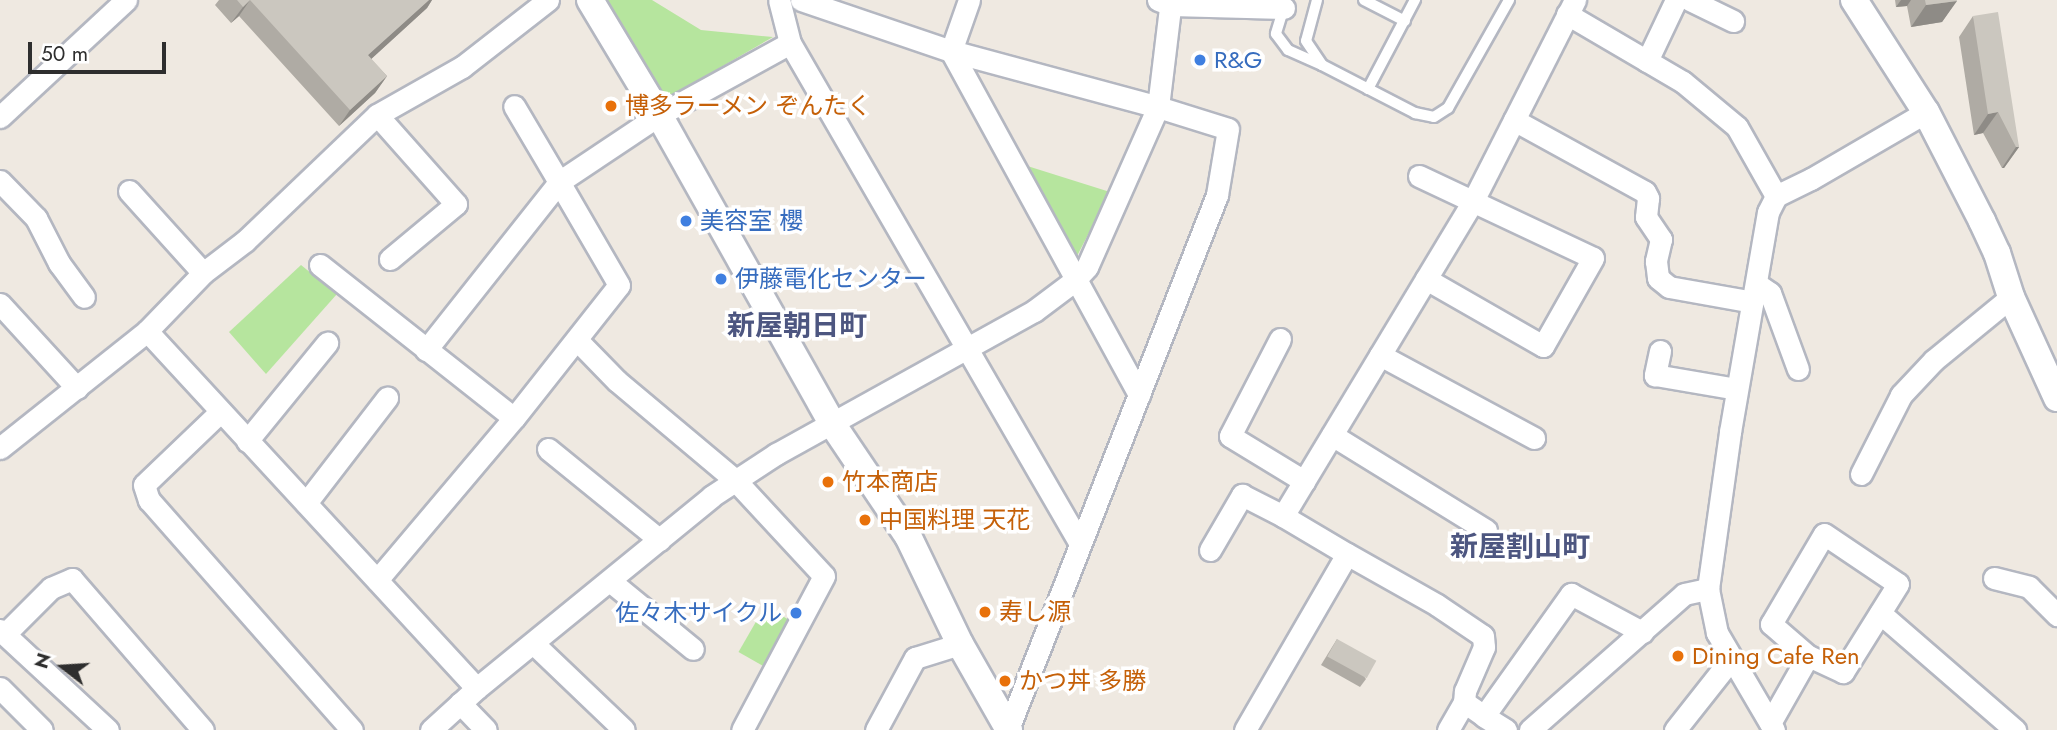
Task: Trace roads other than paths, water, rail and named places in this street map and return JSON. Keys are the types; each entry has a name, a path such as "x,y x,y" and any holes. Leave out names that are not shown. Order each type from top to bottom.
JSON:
{"street":[{"path":"1,113 126,0"},
{"path":"0,448 147,331 203,273 245,241 377,116 462,67 548,0"},
{"path":"590,0 659,114 833,425 908,536 960,644 1013,726"},
{"path":"779,0 790,43 1079,542"},
{"path":"801,0 951,51 1158,107 1228,129 1217,195 1097,503 1079,542 1013,726"},
{"path":"969,0 951,51 1074,281 1139,395"},
{"path":"1647,61 1676,0"},
{"path":"1690,0 1732,21"},
{"path":"1854,0 1926,112 1997,253 2011,297 2056,396"},
{"path":"431,730 477,688 712,496 776,454 833,425 1034,311 1074,281 1093,254 1158,107 1167,2 1285,4"},
{"path":"1283,516 1472,203 1571,7 1647,61 1683,82 1737,127 1776,196"},
{"path":"426,349 559,183 659,114 790,43"},
{"path":"377,580 514,418 619,285 514,106"},
{"path":"1772,727 1717,633 1708,589 1737,389 1768,212 1776,196 1811,179 1926,112"},
{"path":"377,116 456,204 390,259"},
{"path":"1514,120 1645,192 1648,198 1646,217 1661,239 1656,261 1658,278 1669,287 1770,293 1798,369"},
{"path":"1419,176 1593,258 1543,346 1426,279"},
{"path":"0,181 36,218 59,263 84,297"},
{"path":"129,191 203,273"},
{"path":"320,265 514,418"},
{"path":"1861,474 1901,395 1934,360 2011,297"},
{"path":"0,304 77,388"},
{"path":"147,331 477,688"},
{"path":"1280,339 1230,436 1304,481"},
{"path":"577,340 617,382 736,481 824,576 741,730"},
{"path":"247,441 327,343"},
{"path":"1660,351 1655,375 1737,389"},
{"path":"1380,355 1534,438"},
{"path":"306,503 387,398"},
{"path":"220,412 144,485 149,500 352,730"},
{"path":"1332,435 1486,530"},
{"path":"548,449 660,540"},
{"path":"1210,550 1242,495 1437,605 1483,636 1484,648 1465,691 1464,702 1448,730"},
{"path":"1824,534 1898,584 1843,672 1808,656 1771,624 1824,534"},
{"path":"1245,730 1347,554"},
{"path":"1994,578 2029,587 2057,615"},
{"path":"108,730 3,632 51,588 72,579 203,730"},
{"path":"610,581 693,649"},
{"path":"1530,730 1685,594 1708,589"},
{"path":"1484,716 1571,594 1642,632"},
{"path":"1880,613 2015,730"},
{"path":"534,644 624,730"},
{"path":"876,730 915,658 960,644"},
{"path":"1772,727 1808,656"},
{"path":"1675,730 1731,659"},
{"path":"0,688 41,730"},
{"path":"1464,702 1506,730"},
{"path":"460,703 486,730"}],"lane":[{"path":"1317,0 1306,41 1322,65"},
{"path":"1364,0 1405,20"},
{"path":"1368,89 1415,0"},
{"path":"1285,4 1276,34 1288,50 1415,113 1434,117 1448,108 1509,0"}],"place":[{"name":"R&G","path":"1200,60"},
{"name":"博多ラーメン ぞんたく","path":"611,106"},
{"name":"美容室 櫻","path":"686,221"},
{"name":"伊藤電化センター","path":"721,279"},
{"name":"竹本商店","path":"828,482"},
{"name":"中国料理 天花","path":"865,520"},
{"name":"寿し源","path":"985,612"},
{"name":"佐々木サイクル","path":"796,613"},
{"name":"Dining Cafe Ren","path":"1678,656"},
{"name":"かつ丼 多勝","path":"1005,681"}],"district":[{"name":"新屋朝日町","path":"797,326"},
{"name":"新屋割山町","path":"1520,547"}]}
